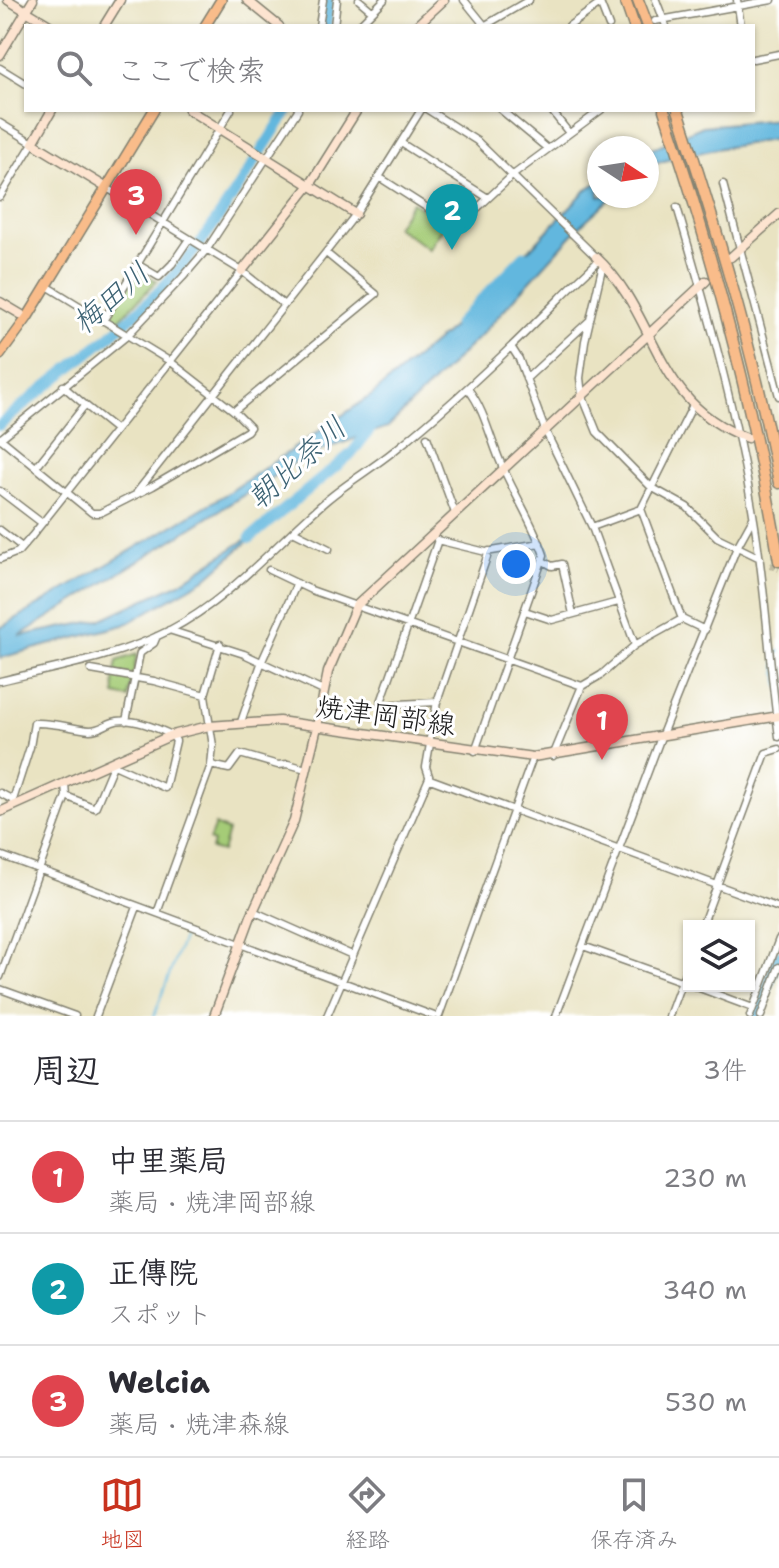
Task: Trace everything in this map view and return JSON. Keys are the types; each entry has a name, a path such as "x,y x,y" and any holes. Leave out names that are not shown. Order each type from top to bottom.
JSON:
{"highway":[{"path":"625,0 633,24"},
{"path":"638,0 651,24"},
{"path":"665,112 720,289 744,387 775,563"},
{"path":"679,112 744,331 779,483"}],"main road":[{"path":"206,24 221,0"},
{"path":"0,355 27,318 153,112"}],"street":[{"path":"8,0 48,24"},
{"path":"0,55 33,0"},
{"path":"105,24 120,0"},
{"path":"247,0 277,24"},
{"path":"319,24 323,0"},
{"path":"334,24 337,0"},
{"path":"359,0 372,11"},
{"path":"360,24 384,0"},
{"path":"418,24 444,0"},
{"path":"464,0 482,24"},
{"path":"487,24 529,0"},
{"path":"656,0 665,23"},
{"path":"651,24 737,3 772,0"},
{"path":"572,24 599,2 608,24"},
{"path":"737,3 741,24"},
{"path":"755,59 779,54"},
{"path":"0,68 24,83"},
{"path":"0,197 51,112"},
{"path":"192,112 356,214"},
{"path":"105,322 230,112"},
{"path":"47,286 105,322 126,334 171,362 248,422 250,427 247,431 100,513 92,513 0,438 126,334 205,248 297,112"},
{"path":"0,559 18,552 171,362 310,185 356,112"},
{"path":"135,493 356,214 420,112"},
{"path":"431,112 477,141 599,260 620,287 678,388 693,405 737,435 747,438"},
{"path":"503,112 548,149"},
{"path":"553,112 569,133"},
{"path":"379,177 457,227 513,175 598,112"},
{"path":"0,123 242,271 283,304"},
{"path":"401,143 488,198"},
{"path":"723,184 779,396"},
{"path":"677,207 703,283 754,517 779,737"},
{"path":"731,257 779,214"},
{"path":"137,264 159,277 190,240"},
{"path":"234,411 376,294 326,253"},
{"path":"599,260 580,364 582,395 597,432 651,487 677,499 717,537 760,561 775,563"},
{"path":"0,683 105,656 157,636 211,604 236,585 326,501 393,452 468,389 599,260"},
{"path":"214,1016 253,911 294,821 328,672 356,606 435,538 455,513 703,283"},
{"path":"0,302 27,318"},
{"path":"526,379 590,320"},
{"path":"512,348 545,430 592,527 635,645"},
{"path":"63,386 115,429"},
{"path":"468,389 544,555 475,751"},
{"path":"36,467 85,405"},
{"path":"693,405 641,509 682,619 705,630"},
{"path":"427,437 455,513"},
{"path":"0,491 42,523"},
{"path":"592,527 641,509"},
{"path":"556,1016 661,737 737,547 754,517"},
{"path":"0,530 22,547"},
{"path":"295,532 329,549"},
{"path":"435,538 489,551 540,543"},
{"path":"435,538 380,705 437,702"},
{"path":"327,1016 429,778 426,767 437,702 489,551"},
{"path":"543,561 552,566 562,564 573,614"},
{"path":"269,570 356,606 582,686"},
{"path":"241,722 262,661 297,583"},
{"path":"525,611 552,620 618,602"},
{"path":"552,756 582,686 601,675 635,645 682,619"},
{"path":"169,630 220,644 323,691"},
{"path":"126,721 140,653 154,643 157,636"},
{"path":"157,913 211,765 213,746 205,695 220,644"},
{"path":"91,670 135,677 205,695"},
{"name":"焼津岡部線","path":"0,812 14,803 114,763 172,735 241,722 269,720 533,757 778,716"},
{"path":"0,793 14,803 34,723 54,722 90,730 101,729 117,720 141,722 172,735 176,741 165,788 114,763 95,808 66,796"},
{"path":"704,920 766,753 779,749"},
{"path":"211,765 229,769 240,754 306,769"},
{"path":"0,855 436,1016 533,757"},
{"path":"429,778 779,908"},
{"path":"0,977 66,796 65,783"},
{"path":"96,1016 137,907"},
{"path":"253,911 352,955"},
{"path":"706,992 752,1012 779,939"},
{"path":"583,946 683,982"},
{"path":"761,1016 779,967"},
{"path":"0,989 75,1016"},
{"path":"669,1016 683,992"}],"green space":[{"path":"412,202 445,224 429,249 396,227"},
{"path":"138,270 157,281 117,322 109,316"},
{"path":"137,654 133,675 115,672 117,661"},
{"path":"114,676 132,679 128,698 115,695"},
{"path":"215,825 228,831 222,852 211,849 213,842 209,840"}],"water":[{"path":"779,119 779,139 659,162 659,146 703,126"},
{"path":"587,189 587,208 600,208 481,335 388,427 306,456 19,636 100,620 180,583 263,528 205,579 124,625 0,658 0,628 231,491 372,395 469,313"}],"waterway":[{"name":"梅田川","path":"326,24 329,0"},
{"name":"梅田川","path":"0,425 125,323 164,286 215,223 287,112"},
{"name":"朝比奈川","path":"458,324 524,256"},
{"name":"朝比奈川","path":"250,538 352,453 375,423"},
{"path":"779,651 775,656 779,686"},
{"path":"154,1016 183,938"},
{"path":"757,1016 779,955"}],"tunnel":[{"path":"770,565 779,569"}],"place":[{"name":"Welcia","path":"136,235"},
{"name":"正傳院","path":"452,250"},
{"name":"中里薬局","path":"602,760"}]}
